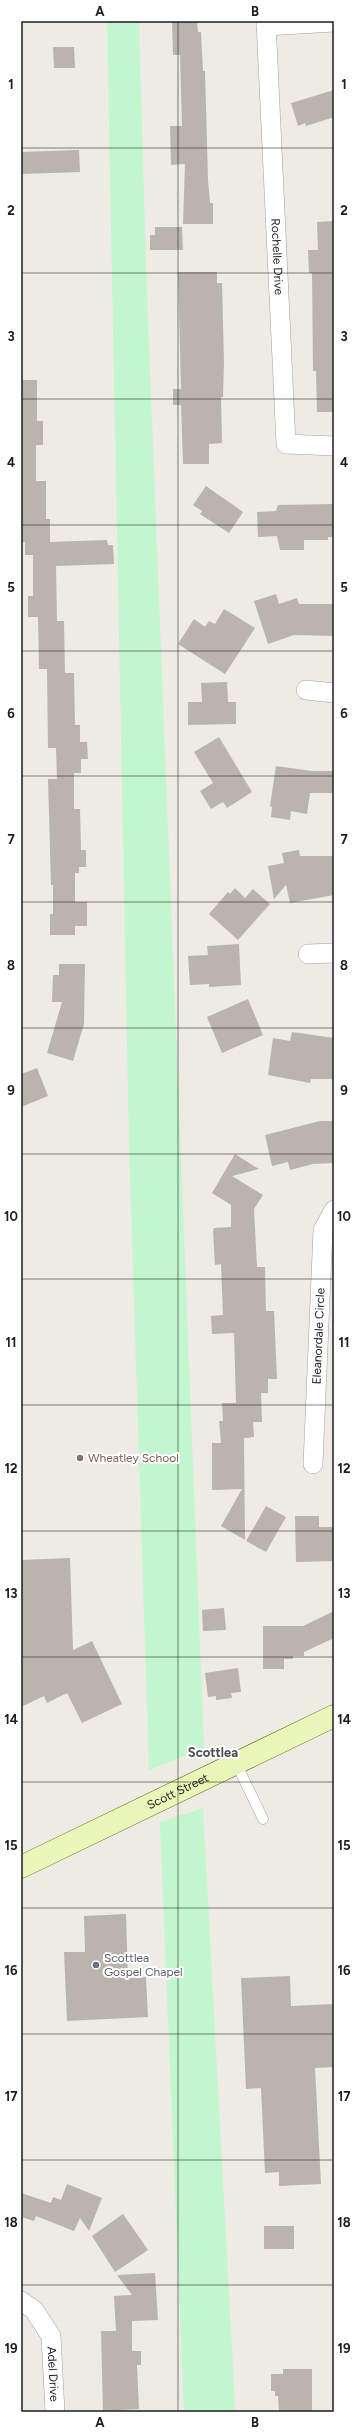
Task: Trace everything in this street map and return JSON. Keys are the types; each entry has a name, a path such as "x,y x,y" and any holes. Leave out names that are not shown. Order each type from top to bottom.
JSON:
{"main road":[{"name":"Scott Street","path":"21,1867 334,1716"}],"street":[{"path":"266,24 334,22"},
{"name":"Rochelle Drive","path":"266,24 286,444 334,446"},
{"path":"306,690 334,693"},
{"path":"308,954 334,953"},
{"name":"Eleanordale Circle","path":"313,1464 323,1230 334,1210"},
{"name":"Adel Drive","path":"21,2301 34,2310 51,2336 54,2412"}],"lane":[{"path":"236,1763 263,1819"}],"green space":[{"path":"107,21 139,21 146,268 204,1748 149,1770 129,1145"},
{"path":"203,1808 235,2412 184,2412 160,1822"}],"building":[{"path":"172,21 197,21 198,32 201,32 203,71 205,71 208,180 210,203 213,203 213,224 183,224 185,164 171,165 170,126 182,126 180,55 173,55"},
{"path":"53,47 74,47 75,68 54,68"},
{"path":"334,90 334,117 306,126 305,123 298,126 291,103"},
{"path":"79,150 80,172 21,174 21,152"},
{"path":"334,221 334,412 317,412 316,371 313,371 312,273 309,273 308,250 318,250 317,222"},
{"path":"155,227 182,227 183,250 150,250 150,235 155,235"},
{"path":"178,272 217,272 217,283 222,283 224,362 223,397 221,397 222,443 209,444 209,464 183,464 181,405 173,405 173,389 181,389"},
{"path":"21,380 37,380 37,421 43,421 43,445 36,445 36,481 46,481 46,519 50,519 50,542 107,540 108,545 113,545 114,564 56,566 57,621 64,621 65,673 74,673 75,725 80,725 80,742 87,742 88,759 81,759 81,773 74,773 74,809 80,809 81,850 86,850 86,867 79,867 79,873 75,873 75,902 87,902 87,926 75,926 75,935 50,935 50,914 53,914 53,885 51,885 48,779 57,779 56,748 48,748 47,669 39,669 38,617 28,617 28,596 33,596 33,555 25,555 25,542 21,542"},
{"path":"206,486 243,512 229,533 200,514 202,511 193,505"},
{"path":"334,504 334,537 328,537 328,540 304,540 304,550 280,550 277,536 258,537 257,512 276,511 278,505"},
{"path":"276,594 279,604 297,598 299,604 334,604 334,636 294,635 268,644 254,601"},
{"path":"224,609 255,628 225,674 178,644 194,619 205,627 209,621 215,624"},
{"path":"227,682 228,702 236,702 236,724 188,725 188,702 202,702 201,683"},
{"path":"219,737 252,792 227,808 223,802 211,809 200,791 213,783 194,752"},
{"path":"276,766 312,771 334,771 334,793 310,793 307,814 291,811 290,820 271,817 272,807 270,806"},
{"path":"299,850 300,856 334,856 334,895 290,903 286,885 274,899 268,866 284,863 282,853"},
{"path":"235,888 245,898 253,889 270,904 238,940 209,914 228,892 230,894"},
{"path":"239,944 241,985 209,987 209,984 190,985 188,956 208,955 207,946"},
{"path":"59,964 85,964 84,1024 73,1061 47,1053 62,1002 52,1002 53,975 59,975"},
{"path":"248,999 263,1035 222,1053 207,1017"},
{"path":"292,1032 334,1038 334,1079 311,1079 310,1083 268,1075 273,1038 290,1041"},
{"path":"37,1068 48,1096 21,1107 21,1074"},
{"path":"320,1121 334,1121 334,1163 313,1164 290,1170 288,1162 272,1166 265,1135"},
{"path":"235,1154 259,1169 232,1176 263,1195 254,1209 257,1267 265,1267 266,1311 274,1311 277,1379 268,1379 268,1393 261,1393 262,1422 253,1422 254,1437 244,1438 245,1540 221,1526 242,1489 212,1490 212,1443 221,1443 219,1421 223,1421 222,1403 236,1403 234,1333 212,1334 211,1316 223,1315 221,1264 215,1265 213,1231 214,1228 231,1227 231,1205 212,1193"},
{"path":"266,1506 286,1517 266,1552 246,1541"},
{"path":"295,1516 319,1516 319,1527 334,1527 334,1561 296,1562"},
{"path":"70,1558 73,1650 92,1641 122,1704 82,1723 67,1693 47,1703 44,1696 21,1707 21,1560"},
{"path":"224,1608 226,1630 203,1631 202,1610"},
{"path":"334,1611 334,1638 304,1652 304,1656 293,1656 293,1659 284,1659 284,1669 263,1669 263,1626 303,1626"},
{"path":"238,1668 241,1692 231,1693 232,1698 216,1700 216,1696 208,1697 205,1673"},
{"name":"Scottlea Gospel Chapel","path":"126,1914 128,1978 146,1977 148,2017 67,2021 64,1952 85,1952 84,1916"},
{"path":"290,1976 291,2006 334,2004 334,2067 315,2068 321,2184 279,2186 279,2172 265,2173 261,2088 246,2089 241,1978"},
{"path":"67,2184 102,2198 89,2231 80,2218 74,2231 36,2216 34,2221 21,2217 21,2193 51,2203 53,2197 61,2200"},
{"path":"123,2214 148,2250 115,2272 92,2236"},
{"path":"264,2226 294,2226 294,2249 264,2249"},
{"path":"155,2273 158,2320 132,2321 132,2351 141,2351 141,2365 137,2365 139,2409 103,2411 101,2331 116,2331 114,2296 132,2295 117,2275"},
{"path":"283,2369 312,2369 312,2412 279,2412 278,2396 275,2396 275,2391 271,2391 271,2374 283,2374"}],"place":[{"name":"Wheatley School","path":"80,1458"},
{"name":"Scottlea Gospel Chapel","path":"96,1965"}],"district":[{"name":"Scottlea","path":"213,1752"}]}
